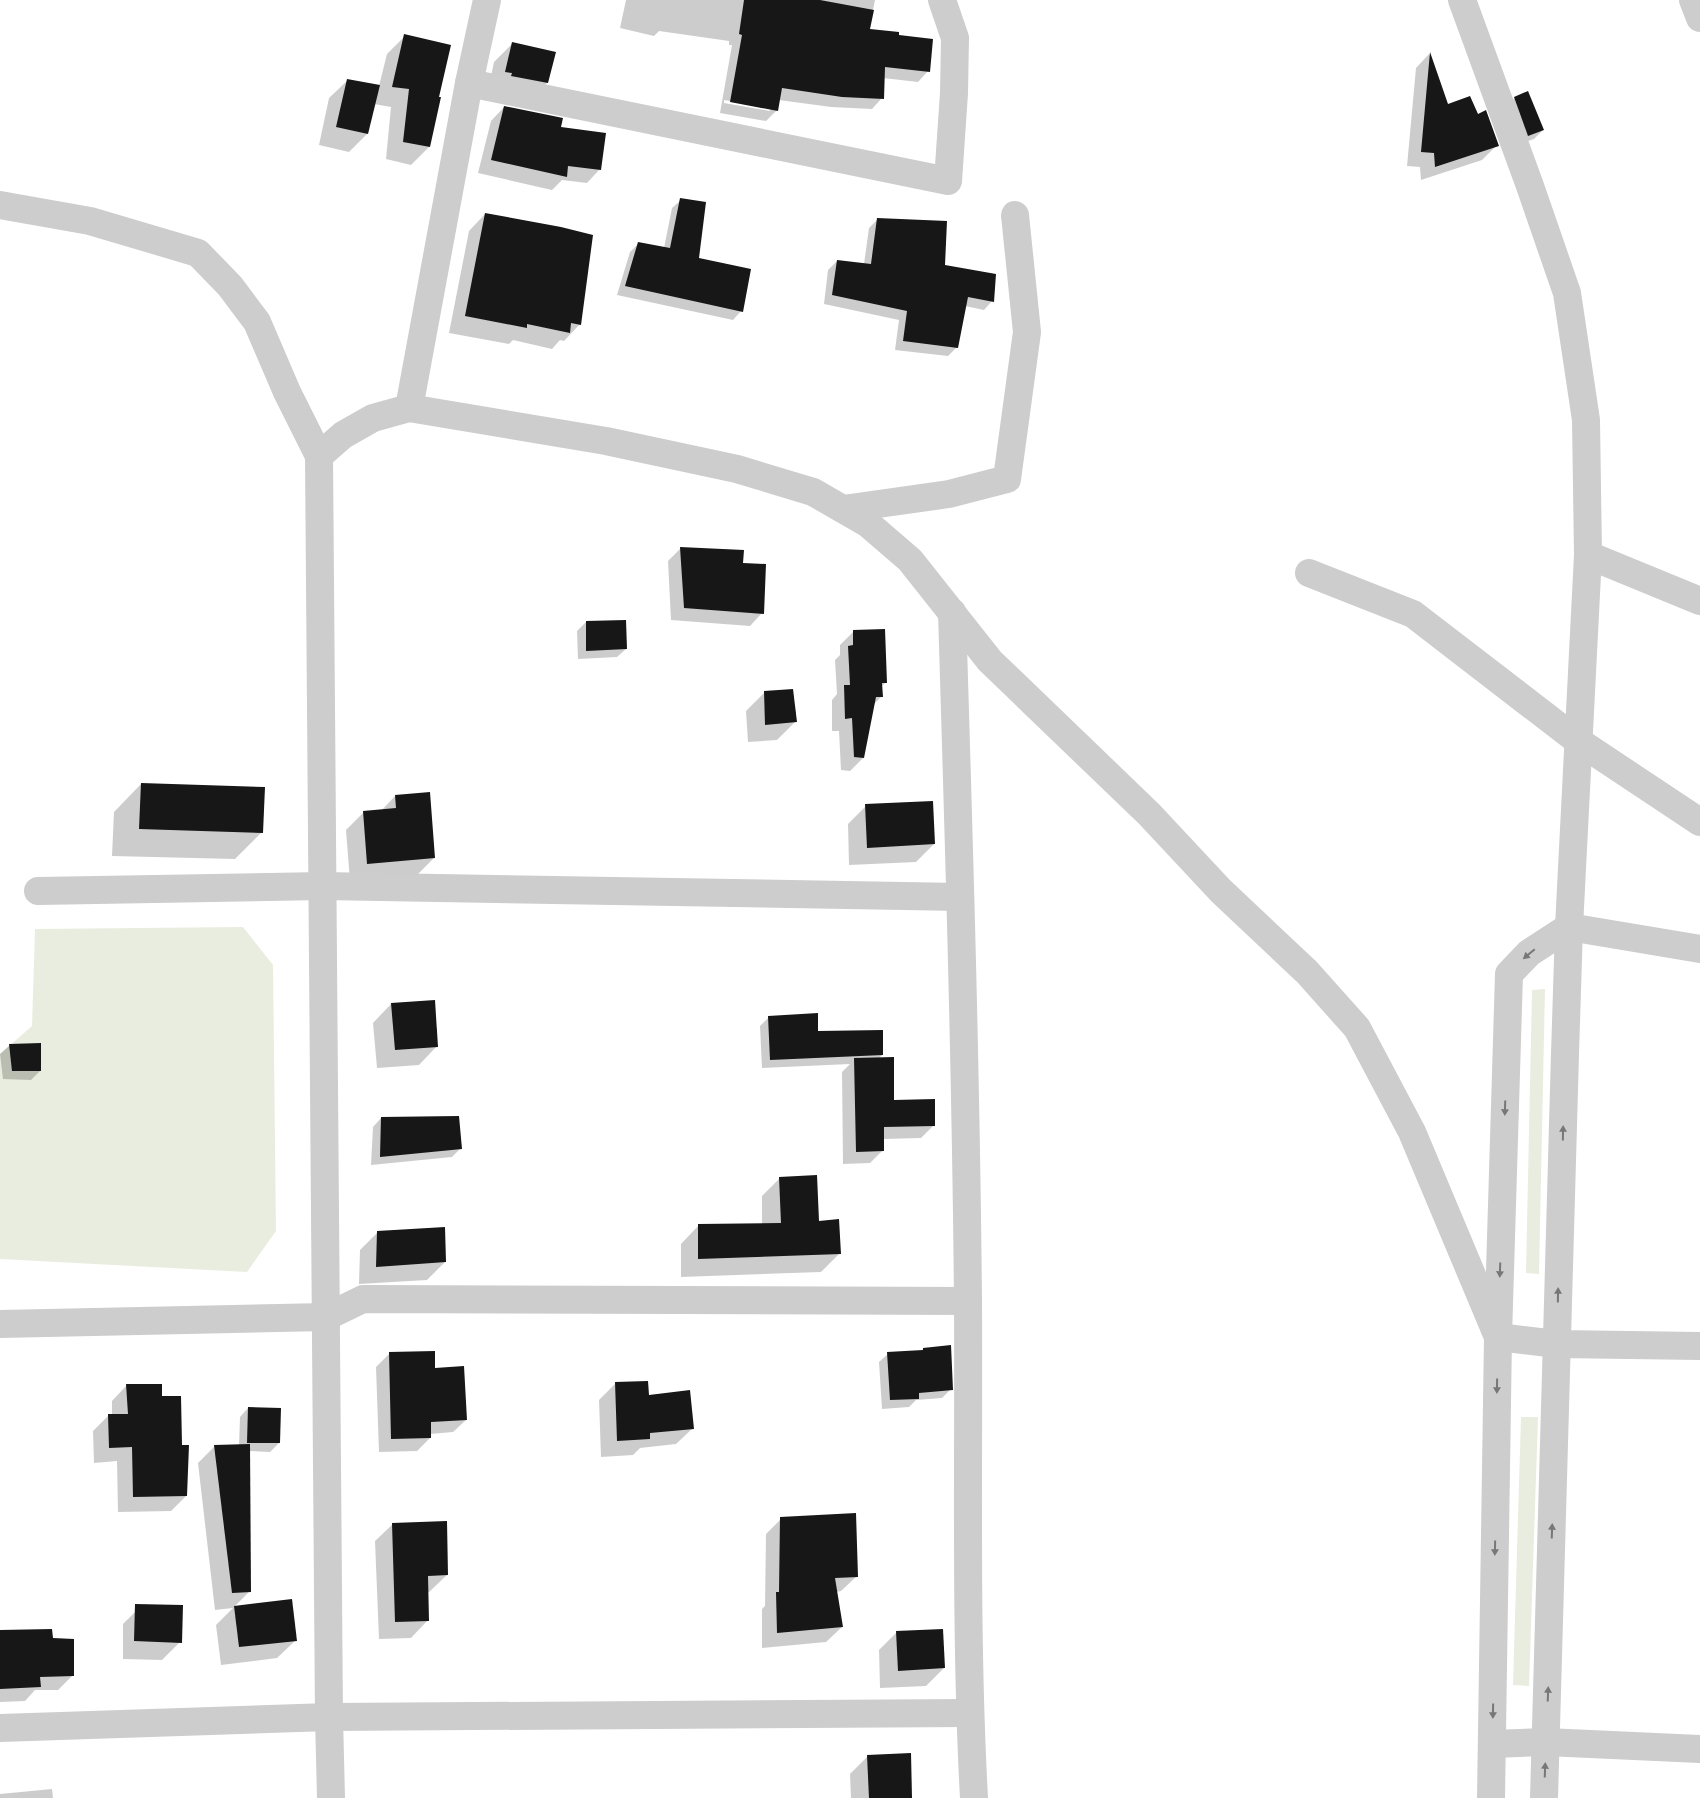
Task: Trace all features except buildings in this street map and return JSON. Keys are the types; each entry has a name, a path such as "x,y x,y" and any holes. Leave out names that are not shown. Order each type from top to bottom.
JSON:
{"street":[{"path":"409,408 469,83 487,0"},
{"path":"469,83 948,180 954,93 955,38 942,0"},
{"path":"1462,0 1567,293 1586,420 1588,555 1569,927 1544,1798"},
{"path":"1693,0 1700,18"},
{"path":"0,205 90,221 198,253 230,286 257,322 287,392 319,456 331,1798"},
{"path":"843,509 949,494 1007,479 1027,332 1014,215"},
{"path":"319,456 343,435 373,418 409,408 606,441 737,468 813,492 867,523 910,560 990,661 1149,814 1222,891 1307,972 1357,1028 1412,1132 1498,1337"},
{"path":"1588,555 1700,601"},
{"path":"1310,573 1413,614 1578,741 1700,822"},
{"path":"952,612 968,1301 970,1713 974,1798"},
{"path":"38,891 323,886 960,897"},
{"path":"1491,1798 1498,1337 1508,974 1529,953 1569,927 1700,949"},
{"path":"0,1324 326,1317 363,1299 968,1301"},
{"path":"1498,1337 1557,1344 1700,1346"},
{"path":"0,1728 329,1717 970,1713"},
{"path":"1492,1744 1546,1742 1700,1749"}],"shaded area":[{"path":"243,927 273,965 276,1231 247,1272 0,1259 0,1054 32,1026 35,929"},
{"path":"1545,989 1539,1274 1526,1273 1532,990"},
{"path":"1521,1417 1538,1417 1529,1686 1513,1685"}]}
